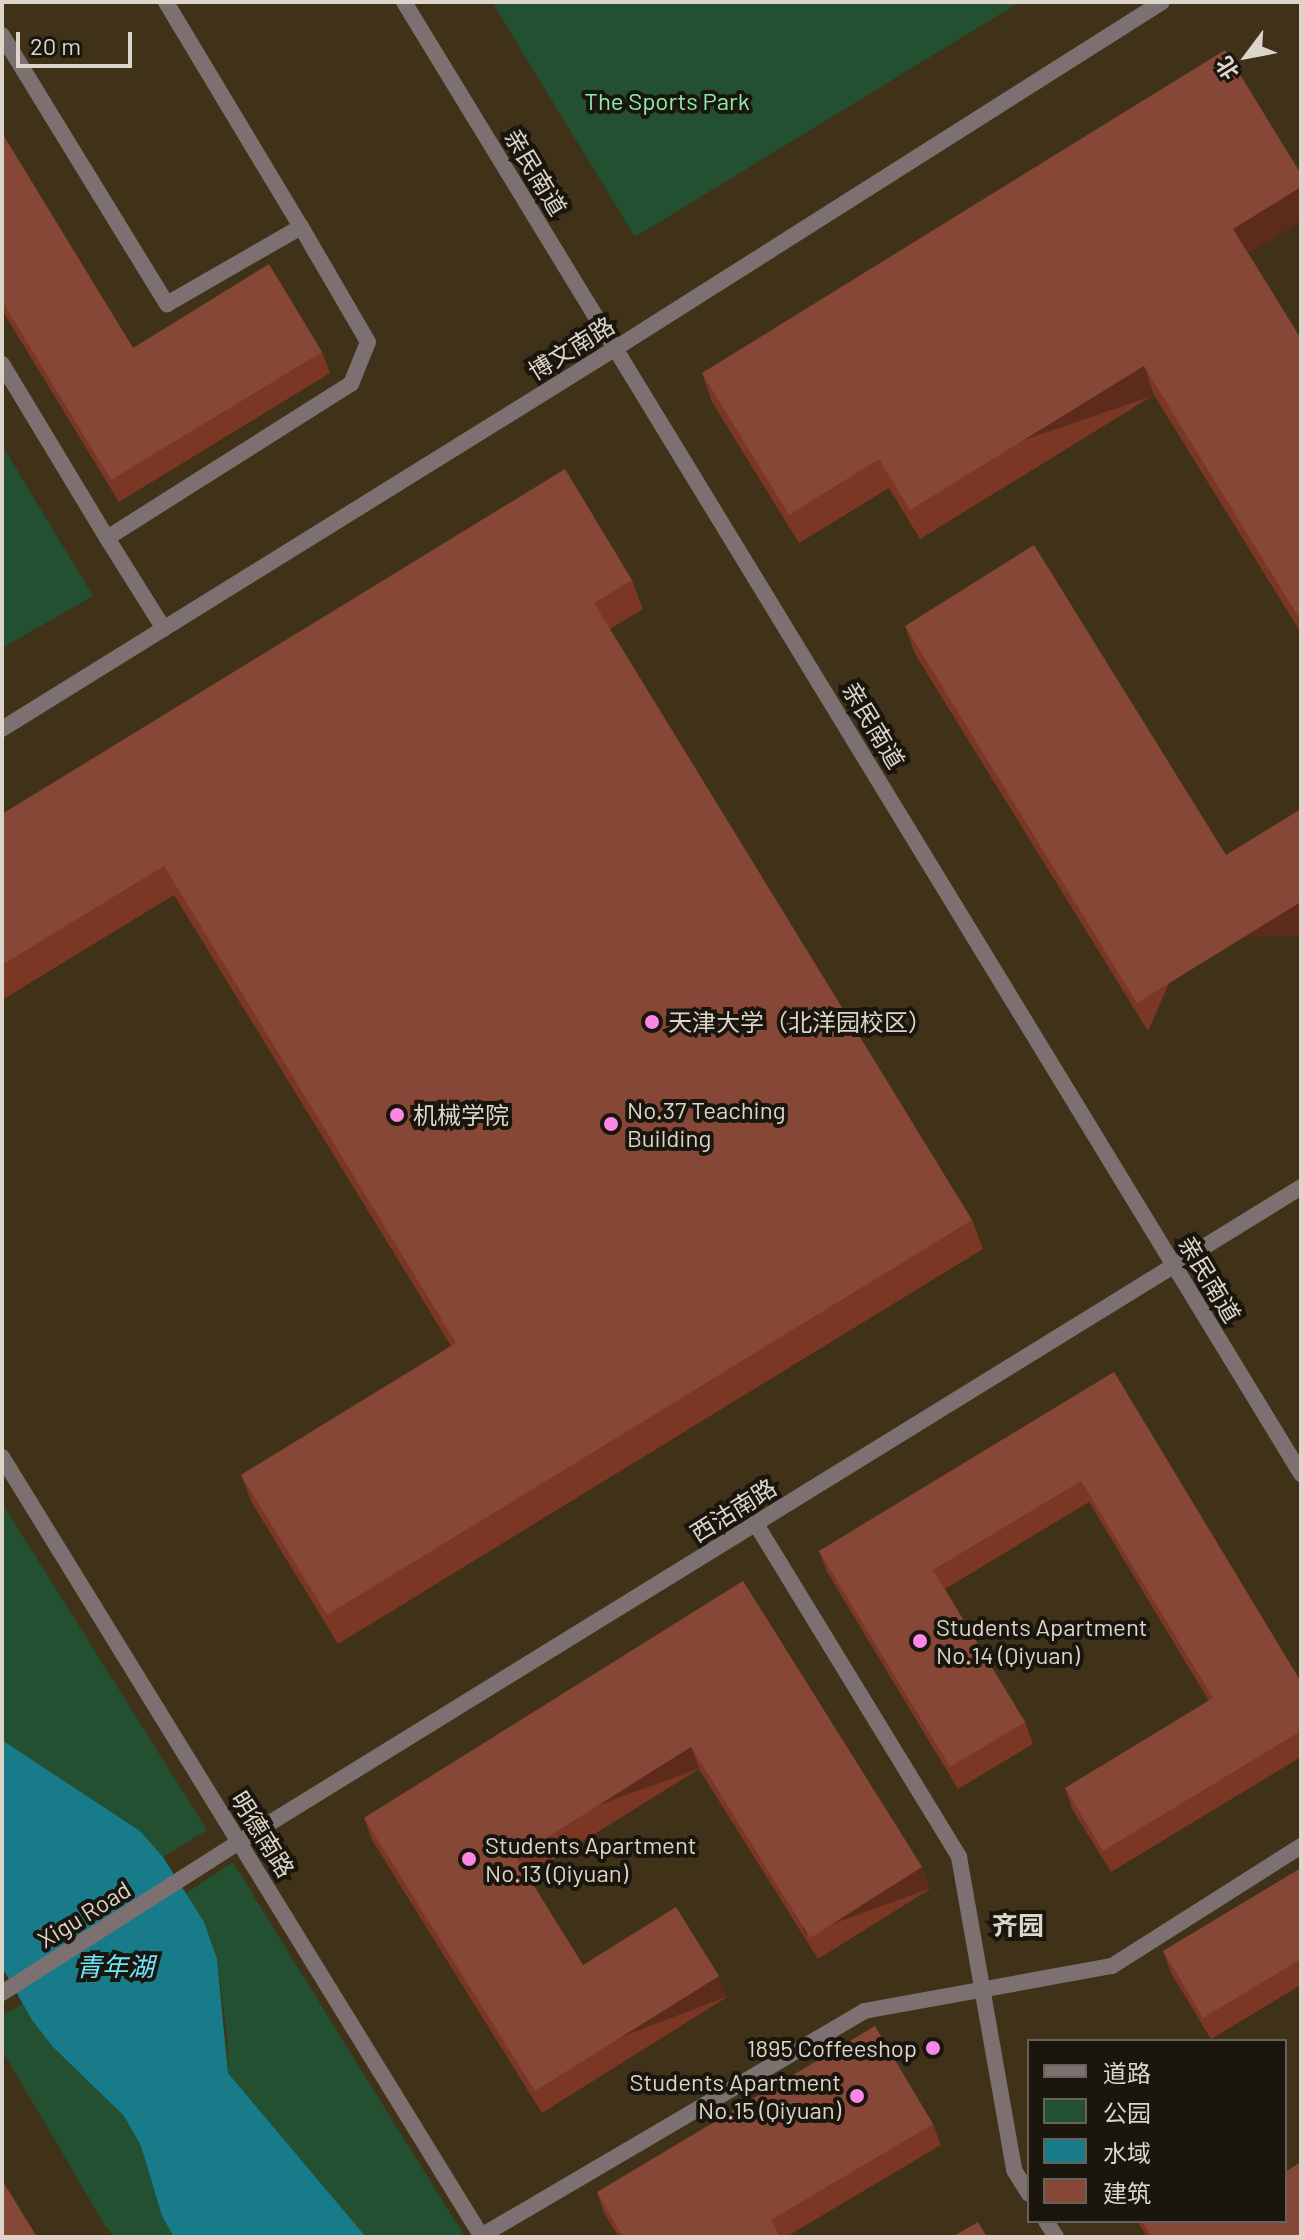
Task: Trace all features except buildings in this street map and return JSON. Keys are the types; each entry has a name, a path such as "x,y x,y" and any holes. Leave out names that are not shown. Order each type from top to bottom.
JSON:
{"street":[{"path":"107,538 351,384 368,342 166,2"},
{"name":"亲民南道","path":"404,2 1301,1474"},
{"name":"博文南路","path":"2,729 616,348 1162,2"},
{"path":"2,35 8,60 167,304 301,227"},
{"path":"2,364 164,629"},
{"name":"西沽南路","path":"192,1875 239,1842 1301,1187"},
{"name":"明德南路","path":"2,1457 482,2236"},
{"path":"756,1524 959,1857 1014,2170 1027,2191"},
{"path":"482,2236 864,2011 1112,1966 1301,1846"},
{"name":"Xigu Road","path":"2,1993 192,1875"}],"shaded area":[{"name":"天津大学（北洋园校区）","path":"2,2 1301,2 1301,2237 2,2237"}],"green space":[{"name":"The Sports Park","path":"492,2 1020,2 635,237"},
{"path":"2,445 93,596 2,648"},
{"path":"2,1503 207,1830 163,1857 140,1831 2,1740"},
{"path":"233,1862 465,2237 366,2237 228,2073 227,2036 217,1959 186,1893"},
{"path":"23,2004 53,2047 124,2116 141,2146 162,2216 174,2237 114,2237 104,2224 2,2050 2,2015"}],"water":[{"name":"青年湖","path":"2,1740 140,1831 163,1857 204,1922 217,1959 228,2073 366,2237 174,2237 162,2216 141,2146 124,2116 53,2047 32,2020 2,1967"}],"place":[{"name":"天津大学（北洋园校区）","path":"652,1022"},
{"name":"机械学院","path":"397,1115"},
{"name":"No.37 Teaching Building","path":"611,1124"},
{"name":"Students Apartment No.14 (Qiyuan)","path":"920,1641"},
{"name":"Students Apartment No.13 (Qiyuan)","path":"469,1859"},
{"name":"1895 Coffeeshop","path":"933,2048"},
{"name":"Students Apartment No.15 (Qiyuan)","path":"857,2096"}],"district":[{"name":"齐园","path":"1018,1925"}]}
